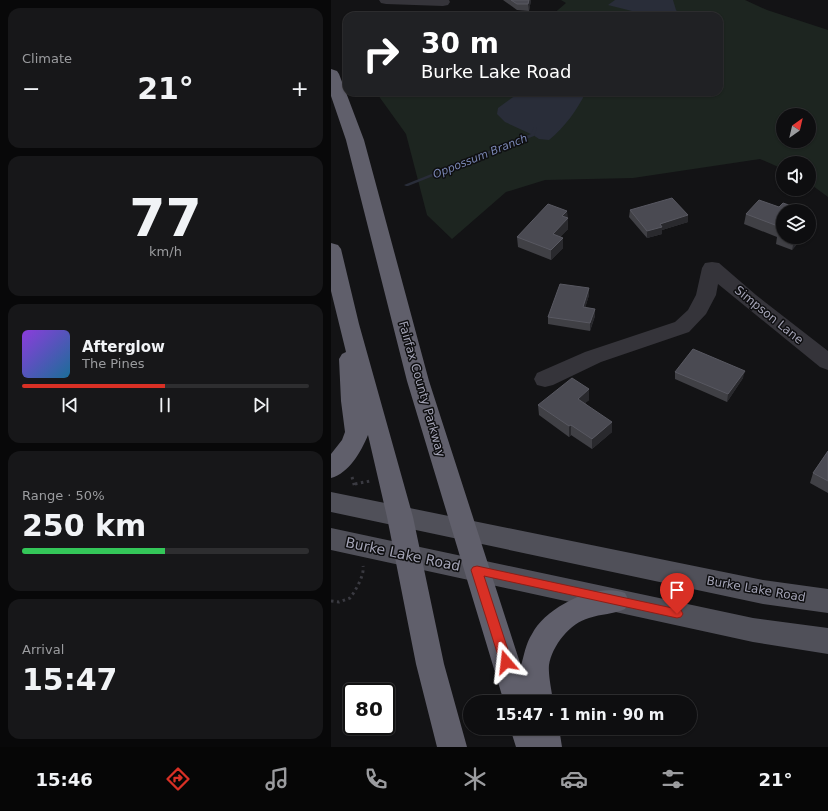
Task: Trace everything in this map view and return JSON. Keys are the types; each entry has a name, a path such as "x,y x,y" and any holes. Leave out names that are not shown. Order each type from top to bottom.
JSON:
{"highway":[{"name":"Fairfax County Parkway","path":"331,74 355,140 419,380 463,529 516,695"},
{"path":"331,249 349,324 400,517 430,664 452,747"},
{"path":"340,469 344,456 353,444 357,432 352,401 349,324"},
{"path":"538,695 535,666 542,641 559,621 582,607 616,601"},
{"path":"527,735 531,747"},
{"path":"545,735 547,747"}],"main road":[{"name":"Burke Lake Road","path":"331,502 763,592 828,601"},
{"name":"Burke Lake Road","path":"331,538 753,630 828,641"}],"street":[{"path":"387,0 443,2"},
{"name":"Simpson Lane","path":"545,379 593,357 682,327 697,314 706,295 712,268 749,300 828,362"}],"path":[{"path":"340,469 355,484 355,493"},
{"path":"355,484 374,480"},
{"path":"331,601 342,603 349,600 355,593 364,569"}],"shaded area":[{"path":"561,0 745,0 767,10 828,30 828,197 816,188 816,156 776,156 776,166 760,159 633,178 545,180 506,192 452,239 427,215 406,134 379,96 723,96 723,12 556,12 566,3"}],"water":[{"path":"615,0 673,0 678,12 636,12 608,5"},
{"path":"514,96 584,96 570,118 549,140 539,139 505,122 497,114 498,108"}],"building":[{"path":"511,0 529,0 528,4 517,4"},
{"path":"672,198 688,215 660,224 662,227 647,231 630,210"},
{"path":"759,200 776,206 776,225 746,214"},
{"path":"548,204 567,211 562,216 568,218 553,234 563,238 551,250 517,237"},
{"path":"560,284 589,288 583,307 595,309 590,323 548,317"},
{"path":"693,349 745,371 728,394 675,372"},
{"path":"572,378 589,389 578,399 612,422 592,439 571,425 569,426 538,405"},
{"path":"828,451 828,481 813,473"}],"waterway":[{"name":"Oppossum Branch","path":"406,185 533,135 535,128"}],"route":[{"path":"506,662 477,570 677,614"}]}
